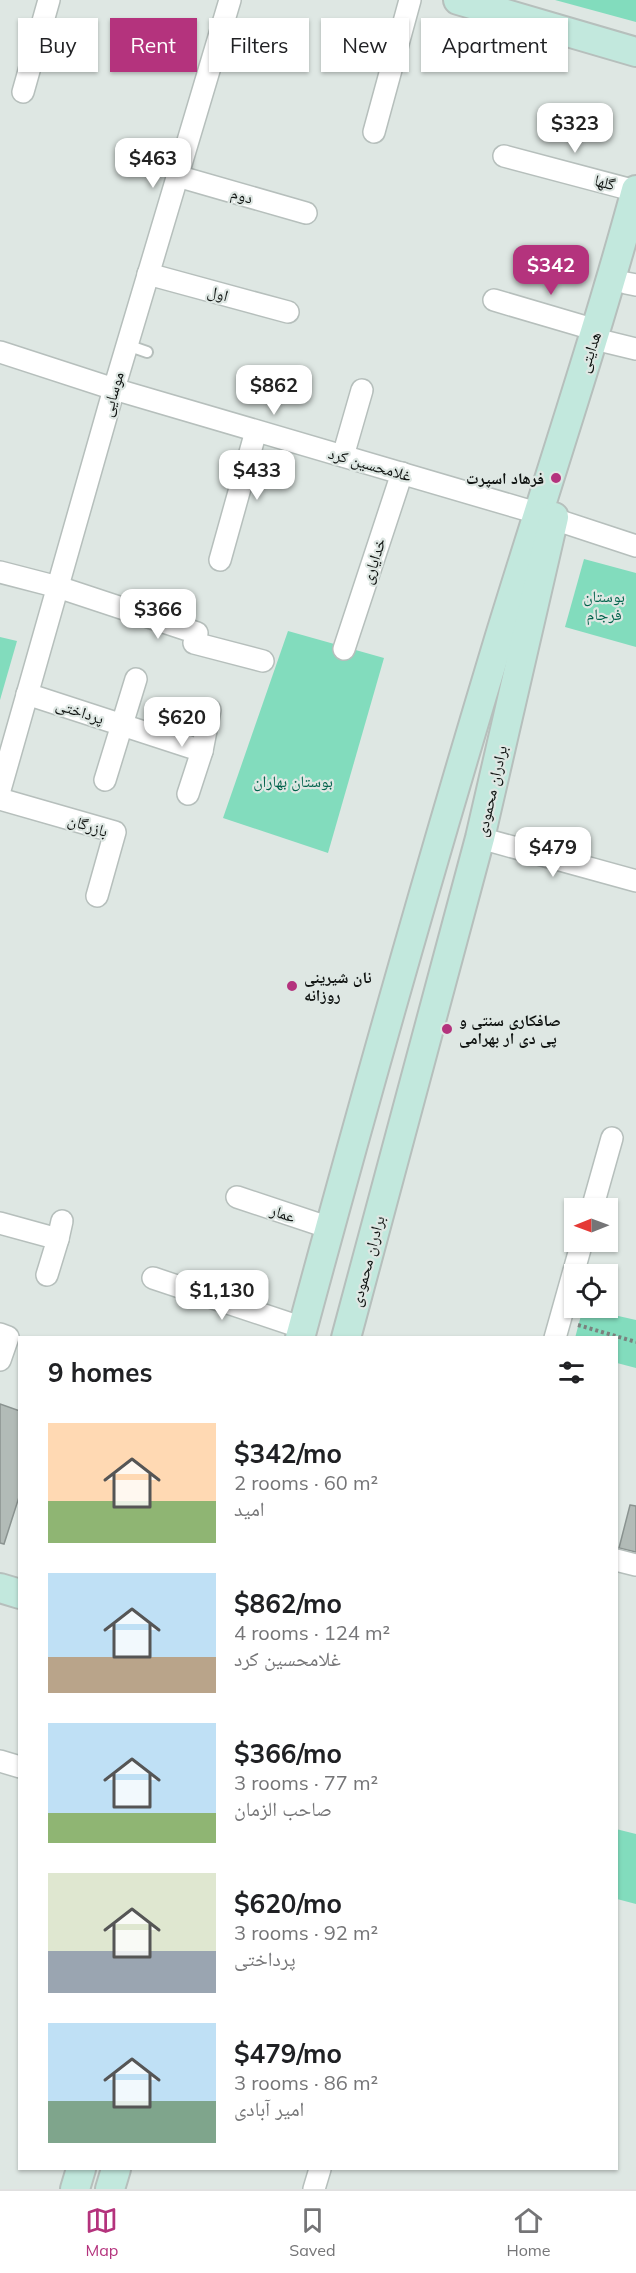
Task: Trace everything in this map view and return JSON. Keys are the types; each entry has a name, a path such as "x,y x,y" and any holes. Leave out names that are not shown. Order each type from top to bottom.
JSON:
{"main road":[{"path":"458,0 636,52"},
{"path":"511,0 636,39"},
{"name":"هدایتی","path":"546,516 602,336 636,190"},
{"path":"602,336 631,284 636,244"},
{"name":"برادران محمودی","path":"347,1336 480,838 546,516"},
{"name":"برادران محمودی","path":"301,1333 442,828 546,516"},
{"path":"0,1588 18,1593"},
{"path":"75,2189 81,2170"},
{"path":"110,2189 116,2170"}],"street":[{"path":"23,92 50,0"},
{"name":"موسایی","path":"0,790 114,389 230,0"},
{"path":"374,132 410,0"},
{"name":"گلها","path":"504,156 636,190"},
{"name":"دوم","path":"177,176 306,213"},
{"name":"اول","path":"148,274 288,312"},
{"path":"494,300 636,349"},
{"name":"غلامحسین کرد","path":"0,352 114,389 546,516 636,546"},
{"path":"344,456 362,390"},
{"path":"220,560 256,431"},
{"name":"خدایاری","path":"344,649 402,473"},
{"path":"0,572 58,587 197,633 194,643 263,661"},
{"path":"105,780 136,679"},
{"name":"پرداختی","path":"27,694 202,751"},
{"path":"188,794 202,751 210,710"},
{"name":"بازرگان","path":"0,799 115,832 97,896"},
{"path":"480,838 636,881"},
{"path":"595,1198 612,1138"},
{"name":"عمار","path":"237,1197 330,1228"},
{"path":"0,1223 60,1230 47,1275"},
{"path":"558,1329 579,1252"},
{"path":"153,1278 301,1333"},
{"path":"0,1335 8,1337 0,1360"},
{"path":"618,1560 636,1565"},
{"path":"0,1761 18,1766"},
{"path":"314,2189 320,2170"}],"lane":[{"path":"127,345 147,352"}],"path":[{"path":"558,1329 600,1336"},
{"path":"618,1339 636,1342"}],"green space":[{"path":"555,0 636,0 636,22"},
{"name":"بوستان فرجام","path":"584,559 636,573 636,647 565,627"},
{"name":"بوستان بهاران","path":"288,631 384,658 328,853 223,818"},
{"path":"0,637 17,641 0,700"},
{"path":"618,1316 636,1320 636,1368 618,1363 618,1336 576,1336 580,1318 618,1318"},
{"path":"618,1830 636,1834 636,1904 618,1899"}],"building":[{"path":"0,1404 18,1410 18,1500 4,1544 0,1543"},
{"path":"630,1505 636,1506 636,1552 619,1548"}],"place":[{"name":"فرهاد اسپرت","path":"556,478"},
{"name":"نان شیرینی روزانه","path":"292,986"},
{"name":"صافکاری سنتی و پی دی ار بهرامی","path":"447,1029"}]}
